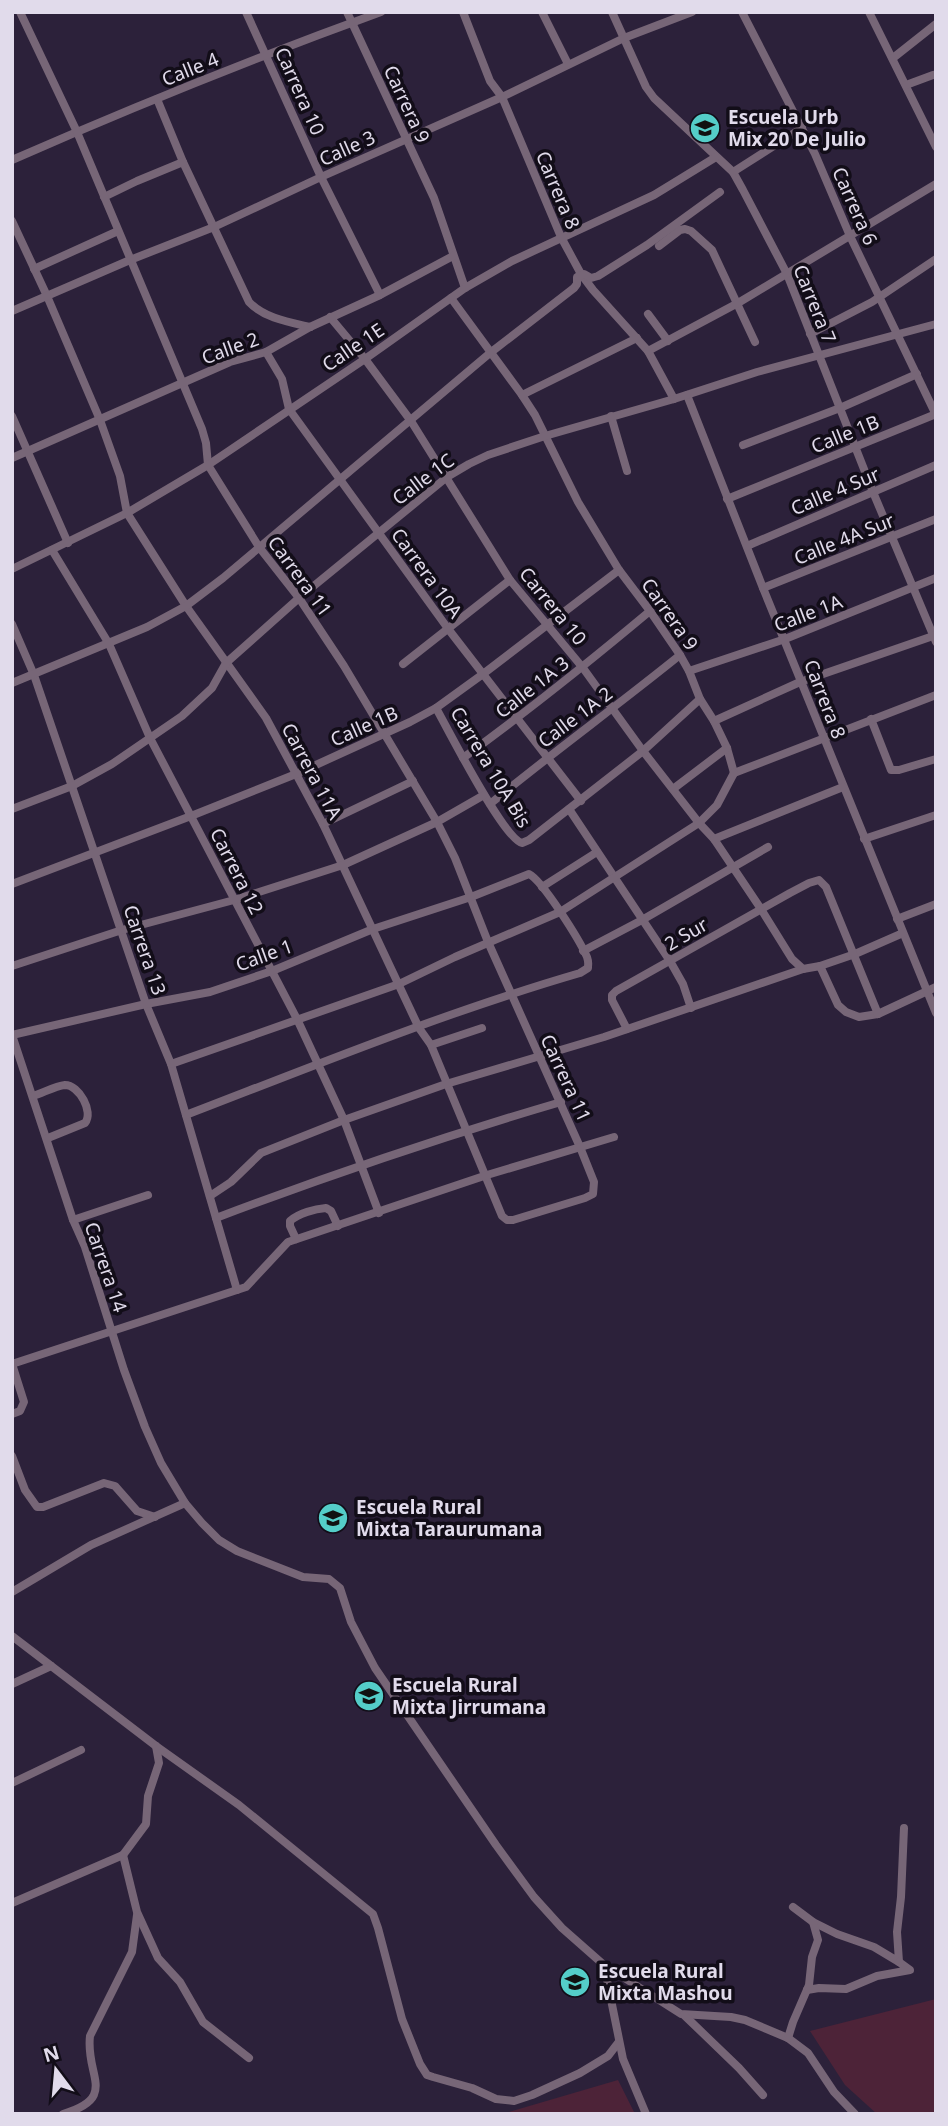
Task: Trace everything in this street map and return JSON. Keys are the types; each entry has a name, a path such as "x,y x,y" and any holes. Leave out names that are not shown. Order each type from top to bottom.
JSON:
{"street":[{"name":"Carrera 11","path":"20,12 77,132 182,383 206,443 208,465 259,547 299,598 344,666 437,822 580,1147"},
{"name":"Carrera 10","path":"246,12 321,177 380,295"},
{"name":"Carrera 9","path":"347,12 434,198 465,288"},
{"name":"Calle 4","path":"12,160 157,99 381,12"},
{"name":"Carrera 8","path":"463,12 490,81 502,97 561,237 593,290 648,351 674,400"},
{"path":"542,12 568,64"},
{"name":"Carrera 7","path":"612,12 640,75 654,98 735,176 787,274 873,492 935,638"},
{"name":"Calle 3","path":"12,311 214,227 502,97 624,38 692,12"},
{"name":"Carrera 6","path":"742,12 814,152 850,236 936,415"},
{"path":"869,12 936,147"},
{"path":"892,55 936,24"},
{"path":"905,85 933,75"},
{"path":"157,99 248,302 256,310 310,327"},
{"path":"926,128 936,124"},
{"path":"735,176 802,128"},
{"name":"Calle 1E","path":"12,569 127,513 208,465 465,288 512,261 654,195 716,157"},
{"path":"104,197 183,162"},
{"path":"648,351 738,303 936,184"},
{"path":"12,683 109,644 186,606 490,354 574,288 577,278 585,274 593,278 597,276 720,192"},
{"name":"Carrera 11A","path":"12,221 100,420 120,476 127,513 186,606 265,718 323,824 419,1028 431,1045 502,1216 513,1220 593,1194 594,1182 580,1147"},
{"path":"659,246 680,230 691,231 715,253 755,342"},
{"path":"34,269 118,231"},
{"name":"Calle 2","path":"12,458 239,358 267,352 310,327 380,295 453,256"},
{"path":"810,334 879,297 936,259"},
{"name":"Carrera 9","path":"451,298 522,395 578,502 619,570 680,655 727,748 734,773"},
{"path":"648,314 668,341"},
{"name":"Carrera 10","path":"330,317 411,421 510,579 583,668 643,751 714,839 792,959 803,969"},
{"name":"Calle 1C","path":"12,809 72,786 112,764 182,716 212,688 226,663 299,598 447,477 468,464 545,436 674,400 757,372 936,324"},
{"path":"522,395 637,338"},
{"name":"Carrera 10A","path":"267,352 282,379 289,409 449,630 581,801"},
{"path":"743,445 840,408 917,374"},
{"name":"Carrera 8","path":"687,395 800,682 936,1013"},
{"name":"Calle 1B","path":"727,499 936,415"},
{"path":"12,416 68,543"},
{"path":"611,416 627,471"},
{"name":"Calle 4 Sur","path":"747,546 936,465"},
{"name":"Calle 4A Sur","path":"763,588 936,519"},
{"name":"Carrera 12","path":"52,550 109,644 150,738 297,1019 344,1120 379,1213"},
{"name":"Calle 1B","path":"12,884 191,816 385,735 436,708 619,570"},
{"name":"Calle 1A","path":"689,671 785,639 936,578"},
{"path":"404,664 510,579"},
{"name":"Calle 1A 3","path":"463,758 583,668 650,611"},
{"name":"Carrera 13","path":"12,624 34,675 146,1004 171,1064 237,1290"},
{"path":"714,721 800,682 935,638"},
{"name":"Calle 1A 2","path":"490,804 546,757 614,709 680,655"},
{"path":"171,1064 399,984 560,912 699,823 713,811 734,773 936,695"},
{"path":"691,1008 683,984 670,961 569,809 643,751 700,699"},
{"name":"Carrera 10A Bis","path":"436,708 484,795 519,843 529,840 569,809"},
{"path":"871,719 891,770 899,771 936,759"},
{"path":"673,789 727,748"},
{"path":"323,824 413,781"},
{"path":"714,839 843,787"},
{"path":"12,966 122,930 234,900 343,866 437,822 484,795"},
{"path":"864,839 936,815"},
{"path":"583,951 768,847"},
{"path":"186,1115 511,994 586,970 588,962 583,951 542,887 597,852"},
{"name":"Calle 1","path":"12,1035 210,992 272,971 373,929 471,897 519,878 532,875 542,887"},
{"name":"2 Sur","path":"627,1029 612,1000 613,993 809,883 819,880 824,883 855,954"},
{"path":"897,919 936,904"},
{"path":"209,1196 231,1182 261,1153 344,1120 446,1084 627,1029 803,969 820,966 903,933"},
{"path":"855,954 878,1014"},
{"path":"820,966 841,1008 863,1017 878,1014 936,987"},
{"path":"431,1045 482,1028"},
{"name":"Carrera 14","path":"12,1035 145,1427 161,1463 185,1503 201,1523 229,1547 303,1577 329,1579 340,1588 351,1622 375,1668 496,1845 549,1915 604,1965 665,2006 684,2015"},
{"path":"33,1096 61,1086 69,1086 74,1088 89,1110 89,1119 85,1124 48,1138"},
{"path":"216,1219 466,1129 561,1102"},
{"path":"12,1414 20,1411 24,1402 12,1364 237,1290 252,1282 282,1247 296,1239 486,1175 614,1137"},
{"path":"73,1220 148,1195"},
{"path":"296,1239 290,1221 318,1209 327,1208 331,1211 338,1226"},
{"path":"13,1461 25,1490 37,1507 104,1483 115,1486 136,1511 155,1517"},
{"path":"12,1592 91,1545 185,1503"},
{"path":"12,1636 156,1746 239,1805 373,1914 402,2019 427,2075 472,2088 496,2099 514,2101 580,2073 608,2056 618,2043"},
{"path":"12,1684 51,1666"},
{"path":"12,1903 123,1854 142,1832 147,1821 148,1797 159,1763 156,1746"},
{"path":"12,1783 81,1750"},
{"path":"899,1962 897,1932 904,1828"},
{"path":"123,1854 137,1912 158,1958 180,1982 202,2022 249,2059"},
{"path":"793,1907 813,1922 874,1947 910,1970 877,1976 846,1989 807,1990"},
{"path":"63,2114 81,2108 93,2100 96,2088 90,2036 132,1952 137,1912"},
{"path":"788,2038 811,1979 812,1956 818,1940 813,1922"},
{"path":"604,1965 618,2043 631,2082 646,2114"},
{"path":"684,2015 745,2020 788,2038 808,2053 834,2092 855,2114"},
{"path":"684,2015 763,2095"}],"shaded area":[{"path":"936,1999 936,2114 877,2114 845,2085 810,2031"},
{"path":"618,2080 635,2114 502,2114"}],"place":[{"name":"Escuela Urb Mix 20 De Julio","path":"705,128"},
{"name":"Escuela Rural Mixta Taraurumana","path":"333,1518"},
{"name":"Escuela Rural Mixta Jirrumana","path":"369,1696"},
{"name":"Escuela Rural Mixta Mashou","path":"575,1982"}]}
